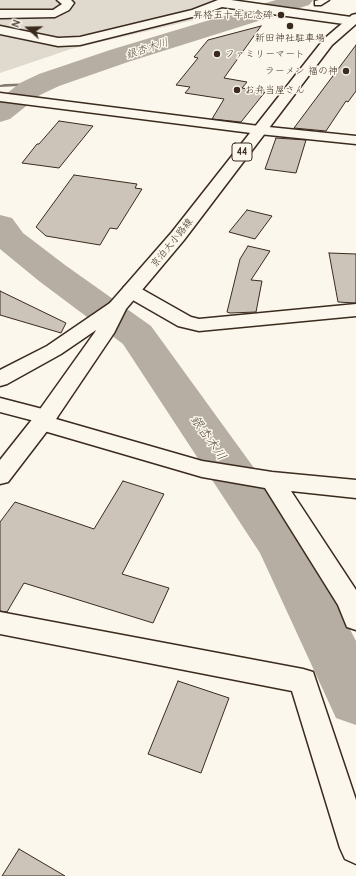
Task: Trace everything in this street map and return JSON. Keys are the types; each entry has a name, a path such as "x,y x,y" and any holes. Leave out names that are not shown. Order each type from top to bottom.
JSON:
{"street":[{"path":"0,14 54,13 65,8 68,3 63,0"},
{"path":"0,30 58,42 80,41 196,13 223,2 252,8 281,11 354,15"},
{"name":"京泊大小路線","path":"0,476 44,420 99,328 178,236 328,42 354,15"},
{"path":"0,97 259,130 356,140"},
{"path":"124,299 186,322 199,325 356,310"},
{"path":"0,379 99,328"},
{"path":"0,404 44,420 202,469 267,480 356,489"},
{"path":"267,480 349,601 356,618"},
{"path":"0,623 303,682 356,848"}],"shaded area":[{"path":"0,0 214,0 211,16 71,49 0,73"}],"building":[{"path":"261,26 224,78 247,82 242,88 265,92 241,122 212,119 224,99 185,93 190,87 176,85 198,58 194,57 208,40"},
{"path":"356,45 356,91 348,102 346,101 326,131 294,128"},
{"path":"59,121 93,126 59,168 22,163 37,144 39,144"},
{"path":"276,138 306,140 296,173 265,169"},
{"path":"74,175 137,184 135,188 142,189 117,229 110,228 100,245 46,236 36,227"},
{"path":"247,210 272,216 255,239 229,232"},
{"path":"248,246 270,251 251,280 262,281 256,312 230,313 227,312 240,259"},
{"path":"329,253 356,254 356,303 338,302"},
{"path":"0,291 66,323 61,333 0,315"},
{"path":"123,481 164,494 122,574 169,588 153,623 24,583 7,612 0,611 0,522 15,502 94,529"},
{"path":"178,681 229,698 201,773 148,754"},
{"path":"19,849 65,876 2,876"}],"waterway":[{"name":"銀杏木川","path":"0,113 30,89 49,80 119,56 301,0"},
{"path":"0,86 39,84 49,80"},
{"name":"銀杏木川","path":"0,225 11,240 52,273 137,335 281,544 356,699"}],"place":[{"name":"昇格五十年記念碑","path":"281,15"},
{"name":"新田神社駐車場","path":"290,26"},
{"name":"ファミリーマート","path":"217,54"},
{"name":"ラーメン 福の神","path":"346,71"},
{"name":"お弁当屋さん","path":"237,90"}]}
